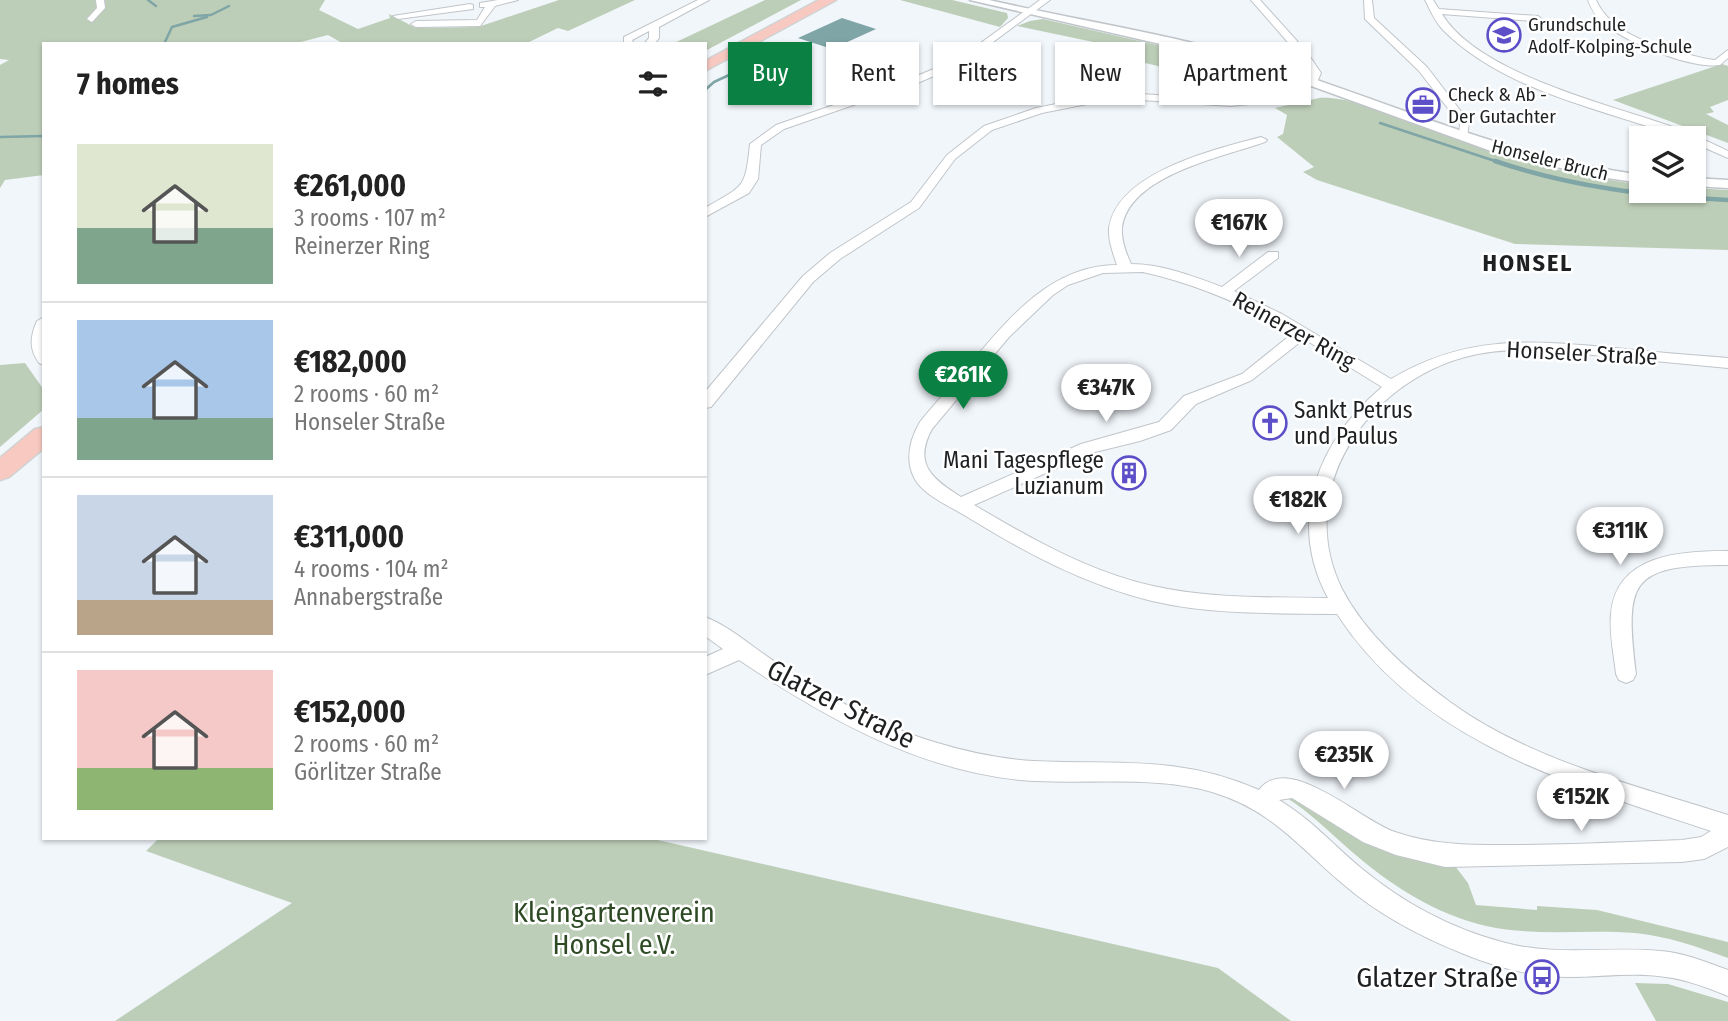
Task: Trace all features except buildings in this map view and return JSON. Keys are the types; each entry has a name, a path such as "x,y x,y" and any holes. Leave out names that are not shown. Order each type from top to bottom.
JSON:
{"main road":[{"path":"707,66 829,0"},
{"path":"0,471 42,437"}],"street":[{"path":"92,19 101,8 100,0"},
{"path":"462,0 470,7"},
{"path":"398,16 514,0"},
{"path":"628,42 627,40 705,0"},
{"name":"Honseler Bruch","path":"975,0 1199,49 1312,82 1463,136 1569,168 1629,177"},
{"path":"707,212 745,190 752,179 756,144 770,132 916,80 963,60 1046,0"},
{"path":"707,401 808,279 835,257 915,205 951,157 988,128 1040,110 1097,99 1141,97 1246,102 1272,99 1312,82 1316,73 1308,60 1255,0"},
{"path":"1368,0 1370,19 1432,80 1465,124 1463,136"},
{"path":"1429,0 1433,11 1462,41 1517,74 1594,106 1654,126"},
{"path":"1592,0 1600,17 1619,31 1666,51 1715,63 1728,52"},
{"path":"416,24 480,23 492,4"},
{"path":"1433,11 1535,18 1541,23"},
{"path":"651,42 654,38 654,26"},
{"path":"1125,267 1117,246 1117,222 1131,196 1165,174 1218,153 1229,152 1261,140"},
{"path":"1706,145 1728,155"},
{"path":"1706,183 1728,184"},
{"path":"1225,291 1273,255"},
{"name":"Reinerzer Ring","path":"1342,606 1207,602 1162,596 1083,572 929,485 920,473 915,451 921,434 1037,301 1072,278 1094,271 1125,267 1178,274 1225,291 1392,386"},
{"path":"42,326 39,350 42,356"},
{"path":"960,504 1087,448 1134,438 1165,426 1190,400 1247,377 1302,333"},
{"name":"Honseler Straße","path":"1728,363 1558,347 1491,348 1461,352 1427,364 1392,386 1350,426 1328,466 1321,492 1317,531 1326,576 1342,606 1378,652 1412,685 1444,709 1494,740 1564,769 1728,826"},
{"path":"1626,674 1622,603 1635,580 1645,571 1675,561 1728,558"},
{"name":"Glatzer Straße","path":"707,626 739,650 866,723 967,761 1009,769 1049,772 1168,775 1209,781 1264,803 1305,831 1357,880 1411,916 1452,937 1507,956 1536,962 1665,964 1728,983"},
{"path":"707,666 739,650"},
{"path":"1264,803 1274,788 1295,788 1371,834 1396,844 1446,856 1563,856 1682,851 1704,848 1728,834"}],"green space":[{"path":"0,0 325,0 319,10 358,29 390,18 389,14 416,28 478,27 559,0 635,0 568,31 558,28 529,42 340,42 328,35 301,42 42,42 42,175 5,180 0,188 0,65 9,60 0,59"},
{"path":"765,0 801,0 707,50 707,42 676,42"},
{"path":"900,0 952,0 1007,13 1008,18 1000,27"},
{"path":"1043,19 1144,42 1093,42 1017,26"},
{"path":"1145,42 1159,45 1159,66 1145,63"},
{"path":"1722,64 1728,66 1728,100 1710,107 1714,112 1706,114 1728,125 1728,143 1706,135 1706,126 1683,126 1613,100"},
{"path":"1337,99 1382,109 1494,151 1585,176 1629,182 1629,203 1706,203 1706,189 1728,190 1728,250 1515,244 1317,180 1303,172 1314,167 1277,137 1283,134 1287,115 1275,108 1311,105 1311,100"},
{"path":"25,363 42,387 42,411 0,447 0,365"},
{"path":"1295,795 1452,862 1468,883 1476,905 1537,910 1537,906 1597,910 1728,942 1728,958 1682,942 1647,934 1523,931 1467,921 1431,906 1397,887 1285,797"},
{"name":"Kleingartenverein Honsel e.V.","path":"157,840 658,840 1218,968 1291,1021 115,1021 292,903 146,851"},
{"path":"1635,983 1668,984 1728,1002 1728,1021 1656,1021"}],"water":[{"path":"842,18 876,29 847,42 826,42 826,47 798,38"}],"waterway":[{"path":"148,0 156,6"},
{"path":"194,16 211,15 229,6"},
{"path":"165,42 172,27 207,17"},
{"path":"707,88 728,76"},
{"path":"1380,123 1501,163"},
{"path":"0,137 42,136"},
{"path":"1495,161 1552,178 1610,189 1728,200"}],"place":[{"name":"Grundschule Adolf-Kolping-Schule","path":"1504,35"},
{"name":"Check & Ab - Der Gutachter","path":"1423,105"},
{"name":"Sankt Petrus und Paulus","path":"1270,423"},
{"name":"Mani Tagespflege Luzianum","path":"1129,473"},
{"name":"Glatzer Straße","path":"1542,977"}],"district":[{"name":"HONSEL","path":"1528,263"}]}
